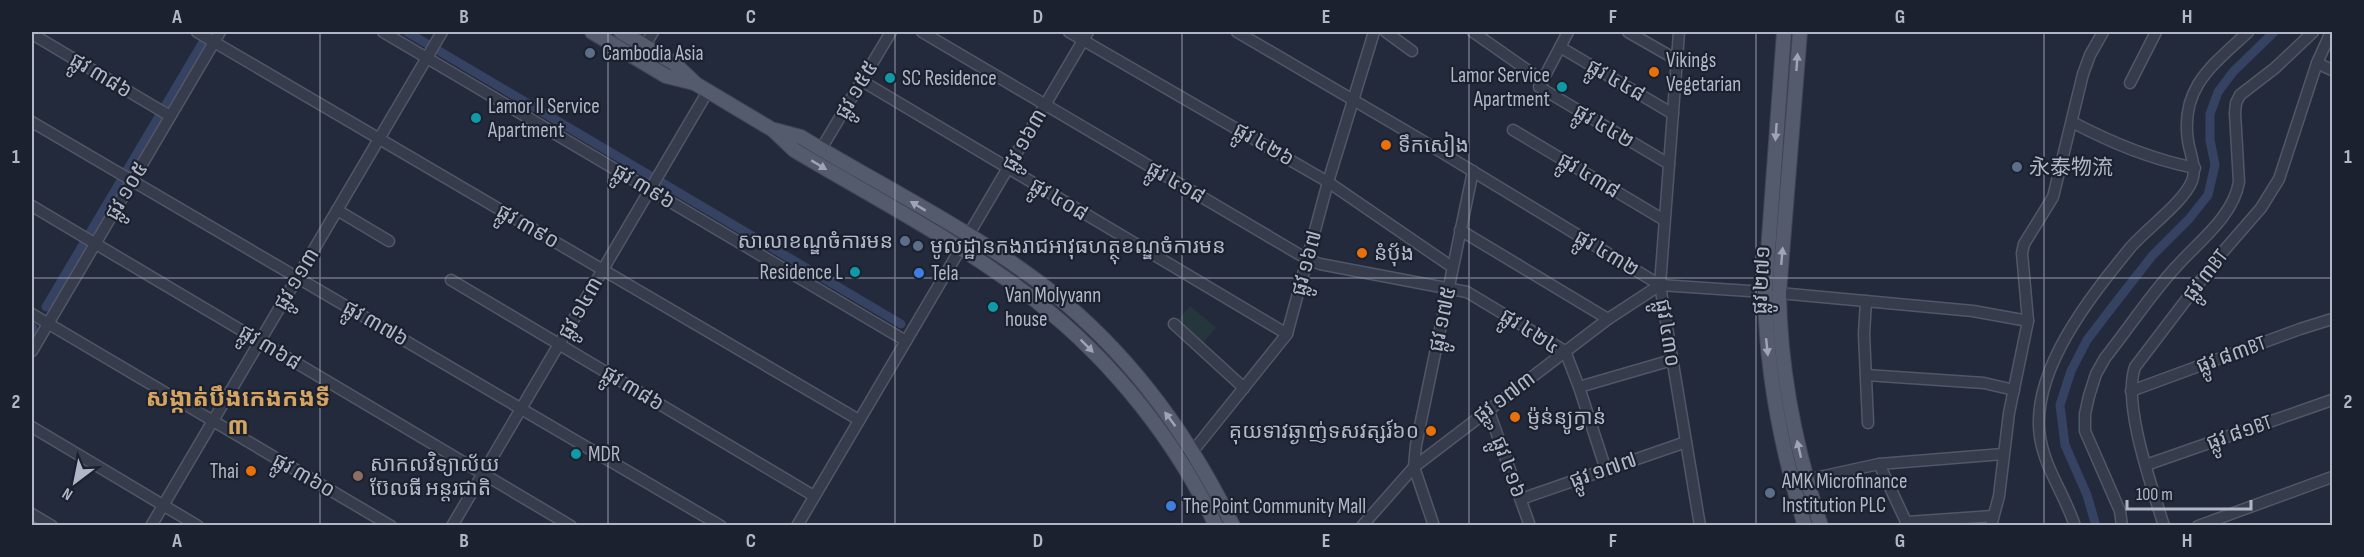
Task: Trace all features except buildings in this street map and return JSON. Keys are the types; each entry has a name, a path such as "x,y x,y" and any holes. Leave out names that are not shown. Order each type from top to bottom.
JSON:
{"main road":[{"path":"592,32 666,76 702,87"},
{"path":"621,32 674,63 702,87 773,130 794,150 961,249 1044,307 1118,378 1157,428 1179,461 1215,525"},
{"name":"ផ្លូវ ២៧១","path":"1784,32 1765,292 1765,333 1770,378 1792,483 1805,525"},
{"name":"ផ្លូវ ២៧១","path":"1800,32 1779,293 1780,330 1785,378 1806,480 1821,525"},
{"path":"773,130 801,137 968,236 1054,294 1130,368 1175,424 1193,451 1233,525"},
{"path":"1044,307 1054,294"}],"street":[{"name":"ផ្លូវ ៣៩៦","path":"383,32 431,50 654,181 906,341"},
{"name":"ផ្លូវ ១១៣","path":"151,525 442,32"},
{"path":"637,58 653,32"},
{"name":"ផ្លូវ ១៥៥","path":"821,149 891,32"},
{"name":"ផ្លូវ ៤១៨","path":"922,32 1307,259 1320,264 1448,288"},
{"name":"ផ្លូវ ៤២៦","path":"1069,32 1085,36 1328,182 1452,267"},
{"name":"ផ្លូវ ៤៣២","path":"1237,32 1473,171 1660,285 1779,293 1973,311 2028,321"},
{"name":"ផ្លូវ ១៦៧","path":"1179,461 1193,451 1287,334 1328,182 1374,32"},
{"path":"1386,32 1412,51"},
{"name":"ផ្លូវ ៤៤២","path":"1473,32 1541,84 1669,164"},
{"path":"1541,84 1568,32"},
{"path":"1628,32 1677,60"},
{"name":"ផ្លូវ ៤៣០","path":"1679,32 1660,285 1700,525"},
{"path":"1879,464 1908,524 1992,521 1999,496 2013,390 2028,321 2023,273 2024,244 2053,197 2083,74 2090,55 2103,32"},
{"path":"2130,82 2156,32"},
{"path":"2075,525 2047,464 2040,435 2041,406 2046,375 2075,321 2131,247 2182,195 2192,181 2194,168 2188,140 2187,112 2192,95 2212,64 2248,32"},
{"path":"2122,525 2120,511 2085,431 2085,414 2096,374 2104,358 2176,267 2220,220 2238,190 2235,113 2240,95 2275,68 2313,32"},
{"name":"ផ្លូវ ៣BT","path":"2164,525 2146,465 2131,392 2135,367 2221,254 2271,194 2331,32"},
{"name":"ផ្លូវ ៣៨៦","path":"32,34 164,113"},
{"name":"ផ្លូវ ១០៥","path":"32,351 39,319 89,240 209,36"},
{"name":"ផ្លូវ ៣៩០","path":"209,36 859,420"},
{"name":"ផ្លូវ ១៦៣","path":"797,525 1085,36"},
{"name":"ផ្លូវ ៤៤៨","path":"1560,47 1672,114"},
{"path":"2318,63 2332,70"},
{"name":"ផ្លូវ ៤០៨","path":"861,81 1287,334"},
{"name":"ផ្លូវ ១៤៣","path":"452,525 654,181 702,87"},
{"name":"ផ្លូវ ៣៧៦","path":"32,122 721,525"},
{"path":"2072,122 2138,153 2163,162 2194,168"},
{"name":"ផ្លូវ ៤៣៨","path":"1513,130 1664,220"},
{"name":"ផ្លូវ ១៧៥","path":"1414,466 1416,445 1473,171"},
{"name":"ផ្លូវ ៣៦៨","path":"32,206 571,525"},
{"path":"337,210 389,241"},
{"path":"1460,230 1608,319"},
{"name":"ផ្លូវ ៣៨៦","path":"452,280 814,496"},
{"name":"ផ្លូវ ១៧៣","path":"1362,525 1414,466 1608,319 1660,285"},
{"name":"ផ្លូវ ៤២៤","path":"1448,288 1467,292 1565,351 1606,470"},
{"path":"1866,301 1868,423"},
{"name":"ផ្លូវ ៣៦០","path":"39,319 391,525"},
{"name":"ផ្លូវ ៨៣BT","path":"2131,392 2332,319"},
{"path":"1174,324 1244,388"},
{"path":"1579,387 1672,360"},
{"path":"1866,375 1984,383 2013,390"},
{"name":"ផ្លូវ ៨១BT","path":"2146,465 2332,400"},
{"name":"ផ្លូវ ៤១៦","path":"1488,409 1530,525"},
{"path":"32,427 198,525"},
{"name":"ផ្លូវ ១៧៧","path":"1521,499 1686,442"},
{"path":"1806,480 1879,464 2003,454"},
{"path":"1414,466 1434,525"},
{"path":"2198,525 2332,477"},
{"path":"32,513 52,525"}],"shaded area":[{"path":"1190,306 1216,328 1201,345 1175,323"}],"waterway":[{"path":"46,307 209,32"},
{"path":"407,32 901,324"},
{"path":"2096,526 2087,495 2065,445 2060,405 2071,371 2087,340 2113,306 2152,256 2189,219 2208,195 2215,165 2210,140 2210,114 2218,92 2233,72 2274,32"}],"place":[{"name":"Cambodia Asia","path":"590,53"},
{"name":"Vikings Vegetarian","path":"1654,72"},
{"name":"SC Residence","path":"890,78"},
{"name":"Lamor Service Apartment","path":"1562,87"},
{"name":"Lamor II Service Apartment","path":"476,118"},
{"name":"ទឹកសៀង","path":"1386,145"},
{"name":"永泰物流","path":"2017,167"},
{"name":"សាលាខណ្ឌចំការមន","path":"905,241"},
{"name":"មូលដ្ឋានកងរាជអាវុធហត្ថុខណ្ឌចំការមន","path":"918,246"},
{"name":"នំប៉័ង","path":"1362,253"},
{"name":"Residence L","path":"855,272"},
{"name":"Tela","path":"919,273"},
{"name":"Van Molyvann house","path":"993,307"},
{"name":"ម្ញ៉ន់ន្យូក្វាន់","path":"1515,417"},
{"name":"គុយទាវឆ្ងាញ់ទសវត្សរ៍៦០","path":"1431,431"},
{"name":"MDR","path":"576,454"},
{"name":"Thai","path":"251,471"},
{"name":"សាកលវិទ្យាល័យ ប៊ែលធី អន្តរជាតិ","path":"358,476"},
{"name":"AMK Microfinance Institution PLC","path":"1770,493"},
{"name":"The Point Community Mall","path":"1171,506"}],"district":[{"name":"សង្កាត់បឹងកេងកងទី ៣","path":"238,412"}]}
